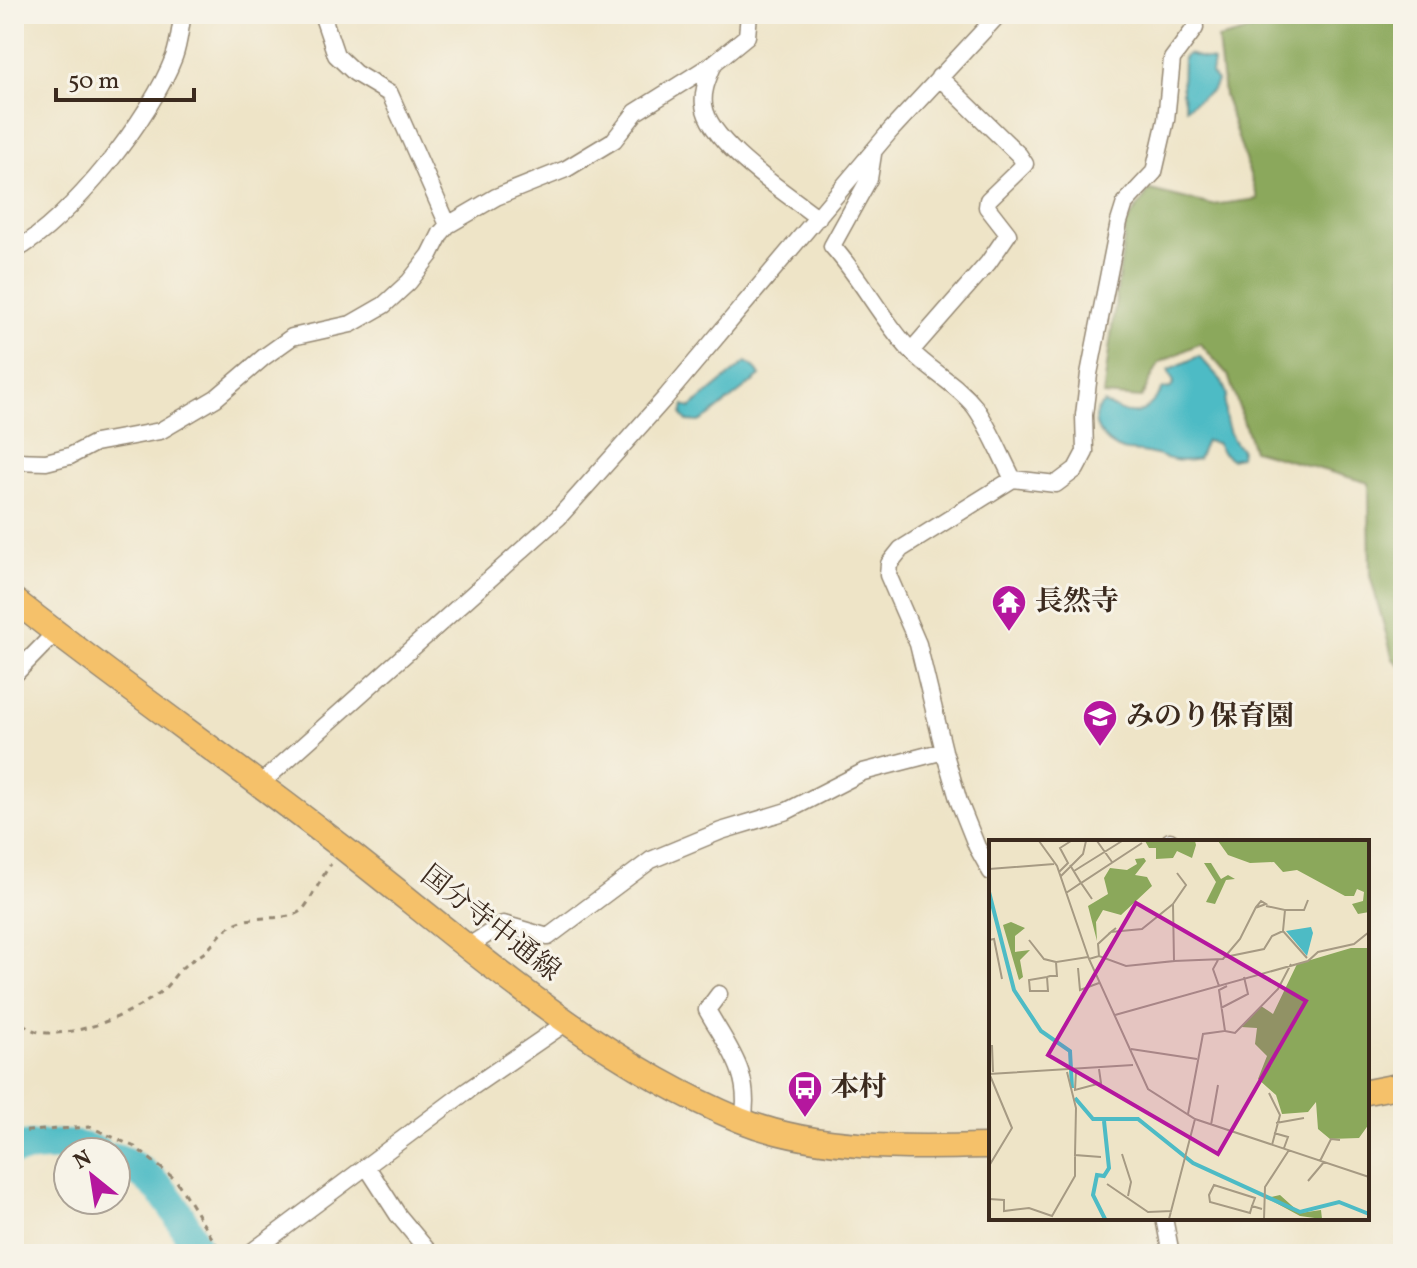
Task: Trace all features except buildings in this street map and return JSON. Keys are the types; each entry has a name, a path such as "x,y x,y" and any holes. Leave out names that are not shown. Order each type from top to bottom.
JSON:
{"main road":[{"name":"国分寺中通線","path":"14,600 260,784 567,1022 641,1070 743,1121 804,1137 845,1144 930,1148 989,1146"},
{"path":"1369,1092 1403,1085"}],"street":[{"path":"14,251 68,210 125,140 157,93 176,54 183,14"},
{"path":"322,14 336,55 355,73 390,94 448,225"},
{"path":"14,461 46,462 70,456 95,443 160,431 216,398 292,337 351,324 384,305 409,282 448,225 496,197 566,169 614,140 636,112 714,63 747,36 749,14"},
{"path":"260,784 559,517 939,77 999,14"},
{"path":"989,868 972,836 944,751 918,644 888,575 889,564 901,549 1013,479 1056,484 1076,469 1085,452 1084,415 1089,374 1119,222 1125,203 1154,172 1166,120 1172,59 1195,28 1194,14"},
{"path":"714,63 704,88 704,108 719,134 738,156 818,218"},
{"path":"911,351 988,263 1008,234 987,207 988,200 1025,164 939,77"},
{"path":"873,154 869,179 832,246 911,351 976,408 1013,479"},
{"path":"14,675 55,633"},
{"path":"469,946 503,924 548,937 651,860 721,831 787,811 863,772 944,751"},
{"path":"719,994 707,1010 742,1072 747,1099 743,1121"},
{"path":"249,1254 468,1090 567,1022"},
{"path":"367,1167 398,1215 428,1251 425,1254"},
{"path":"1164,1220 1171,1254"}],"path":[{"path":"14,1015 37,1032 54,1033 80,1030 141,1006 234,924 258,917 291,916 303,909 319,880 343,848"},
{"path":"14,1132 90,1127 135,1147 176,1180 222,1254"}],"green space":[{"path":"1267,14 1403,14 1403,668 1393,659 1370,575 1369,483 1253,450 1228,375 1200,343 1159,363 1141,398 1103,395 1126,224 1150,190 1212,205 1258,199 1224,95 1218,39 1269,26"}],"water":[{"path":"1188,54 1213,61 1211,74 1217,81 1213,90 1186,108 1182,92 1183,58"},
{"path":"1199,356 1221,380 1227,394 1227,424 1232,438 1241,449 1240,457 1231,459 1216,443 1206,441 1198,459 1175,460 1123,450 1103,437 1095,416 1104,403 1123,412 1144,410 1163,389 1171,388 1174,382 1168,370"},
{"path":"746,362 760,376 709,416 699,422 687,421 682,415 684,405 690,408"}],"waterway":[{"path":"14,1149 52,1146"},
{"path":"132,1167 145,1175 167,1198 199,1254"}],"place":[{"name":"長然寺","path":"1009,633"},
{"name":"みのり保育園","path":"1100,748"},
{"name":"本村","path":"805,1119"}]}
